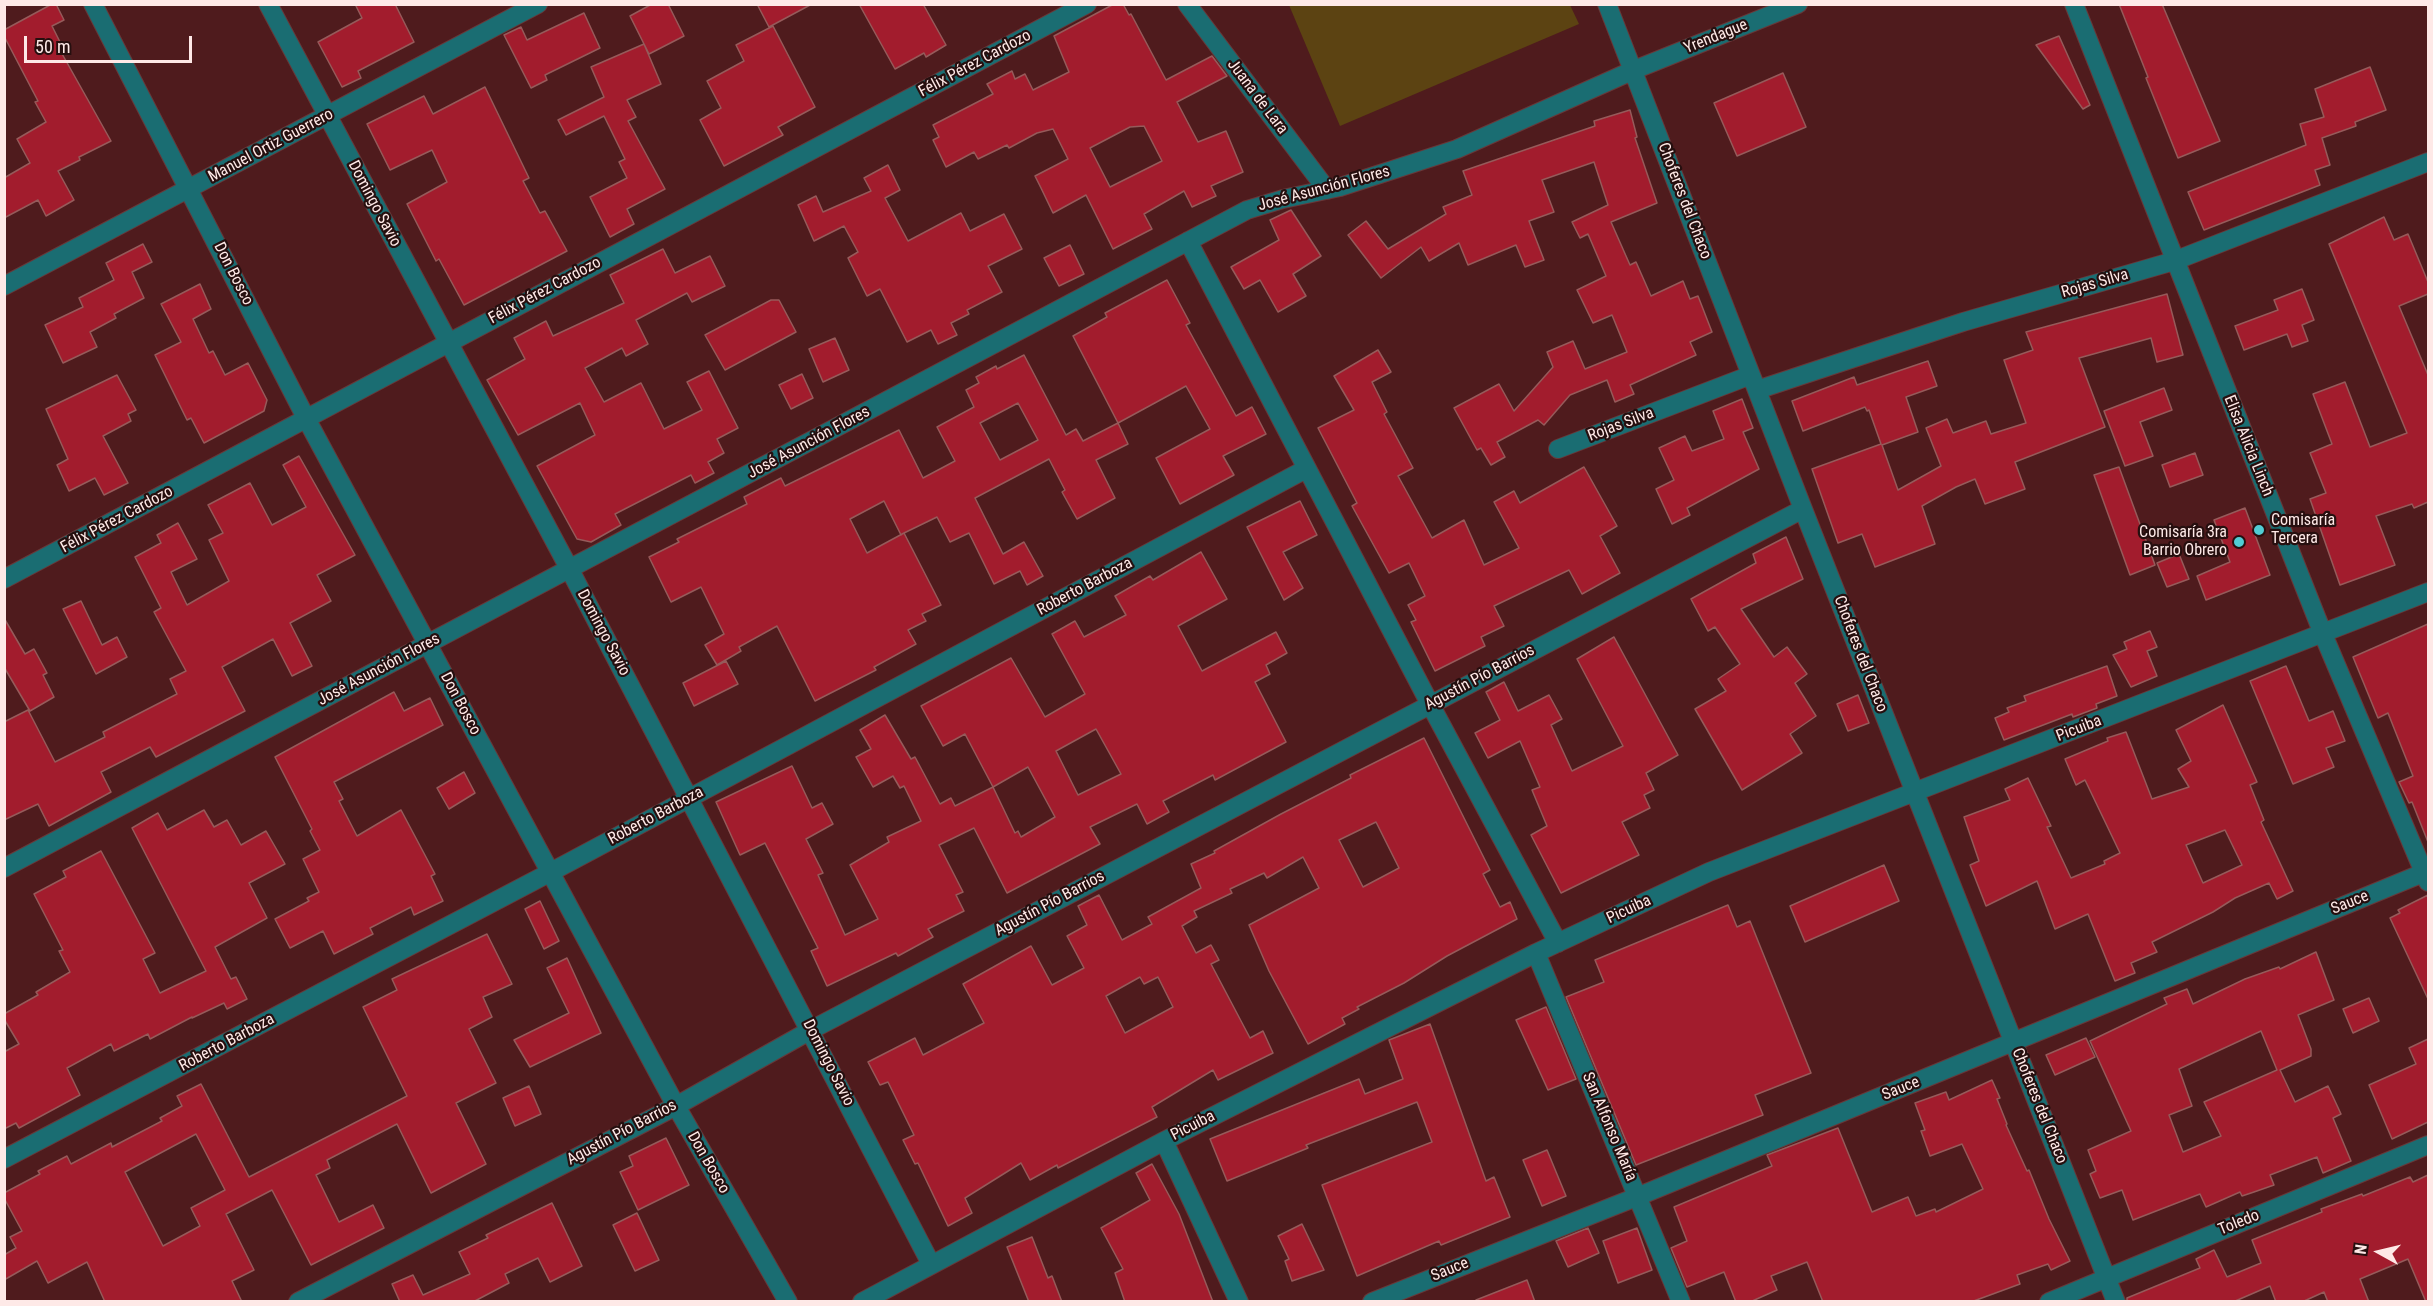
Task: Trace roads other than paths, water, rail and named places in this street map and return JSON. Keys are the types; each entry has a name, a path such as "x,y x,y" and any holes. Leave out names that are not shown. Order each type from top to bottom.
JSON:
{"street":[{"name":"Don Bosco","path":"93,4 307,420 549,873 676,1106 788,1302"},
{"name":"Domingo Savio","path":"268,4 690,798 931,1264"},
{"name":"Manuel Ortiz Guerrero","path":"4,286 538,4"},
{"name":"Félix Pérez Cardozo","path":"4,579 1087,4"},
{"name":"Juana de Lara","path":"1186,4 1328,190"},
{"name":"Choferes del Chaco","path":"1607,4 1803,509 2116,1302"},
{"name":"Yrendague","path":"1634,70 1798,4"},
{"name":"Elisa Alicia Linch","path":"2074,4 2323,634 2427,876"},
{"name":"José Asunción Flores","path":"4,868 1247,210 1282,199 1328,190 1457,149 1634,70"},
{"name":"Rojas Silva","path":"1558,449 1754,382 2174,261 2428,162"},
{"path":"1188,241 1306,469 1558,943"},
{"name":"Roberto Barboza","path":"4,1160 549,873 1306,469"},
{"name":"Agustín Pío Barrios","path":"298,1302 676,1106 811,1030 1803,509"},
{"name":"Picuiba","path":"862,1302 1164,1141 1536,953 1709,872 2428,592"},
{"name":"Sauce","path":"1372,1302 2427,876"},
{"name":"San Alfonso María","path":"1536,953 1681,1302"},
{"path":"1164,1141 1239,1302"},
{"name":"Toledo","path":"2049,1302 2428,1145"}],"place":[{"name":"Comisaría Tercera","path":"2259,530"},
{"name":"Comisaría 3ra Barrio Obrero","path":"2239,542"}]}
